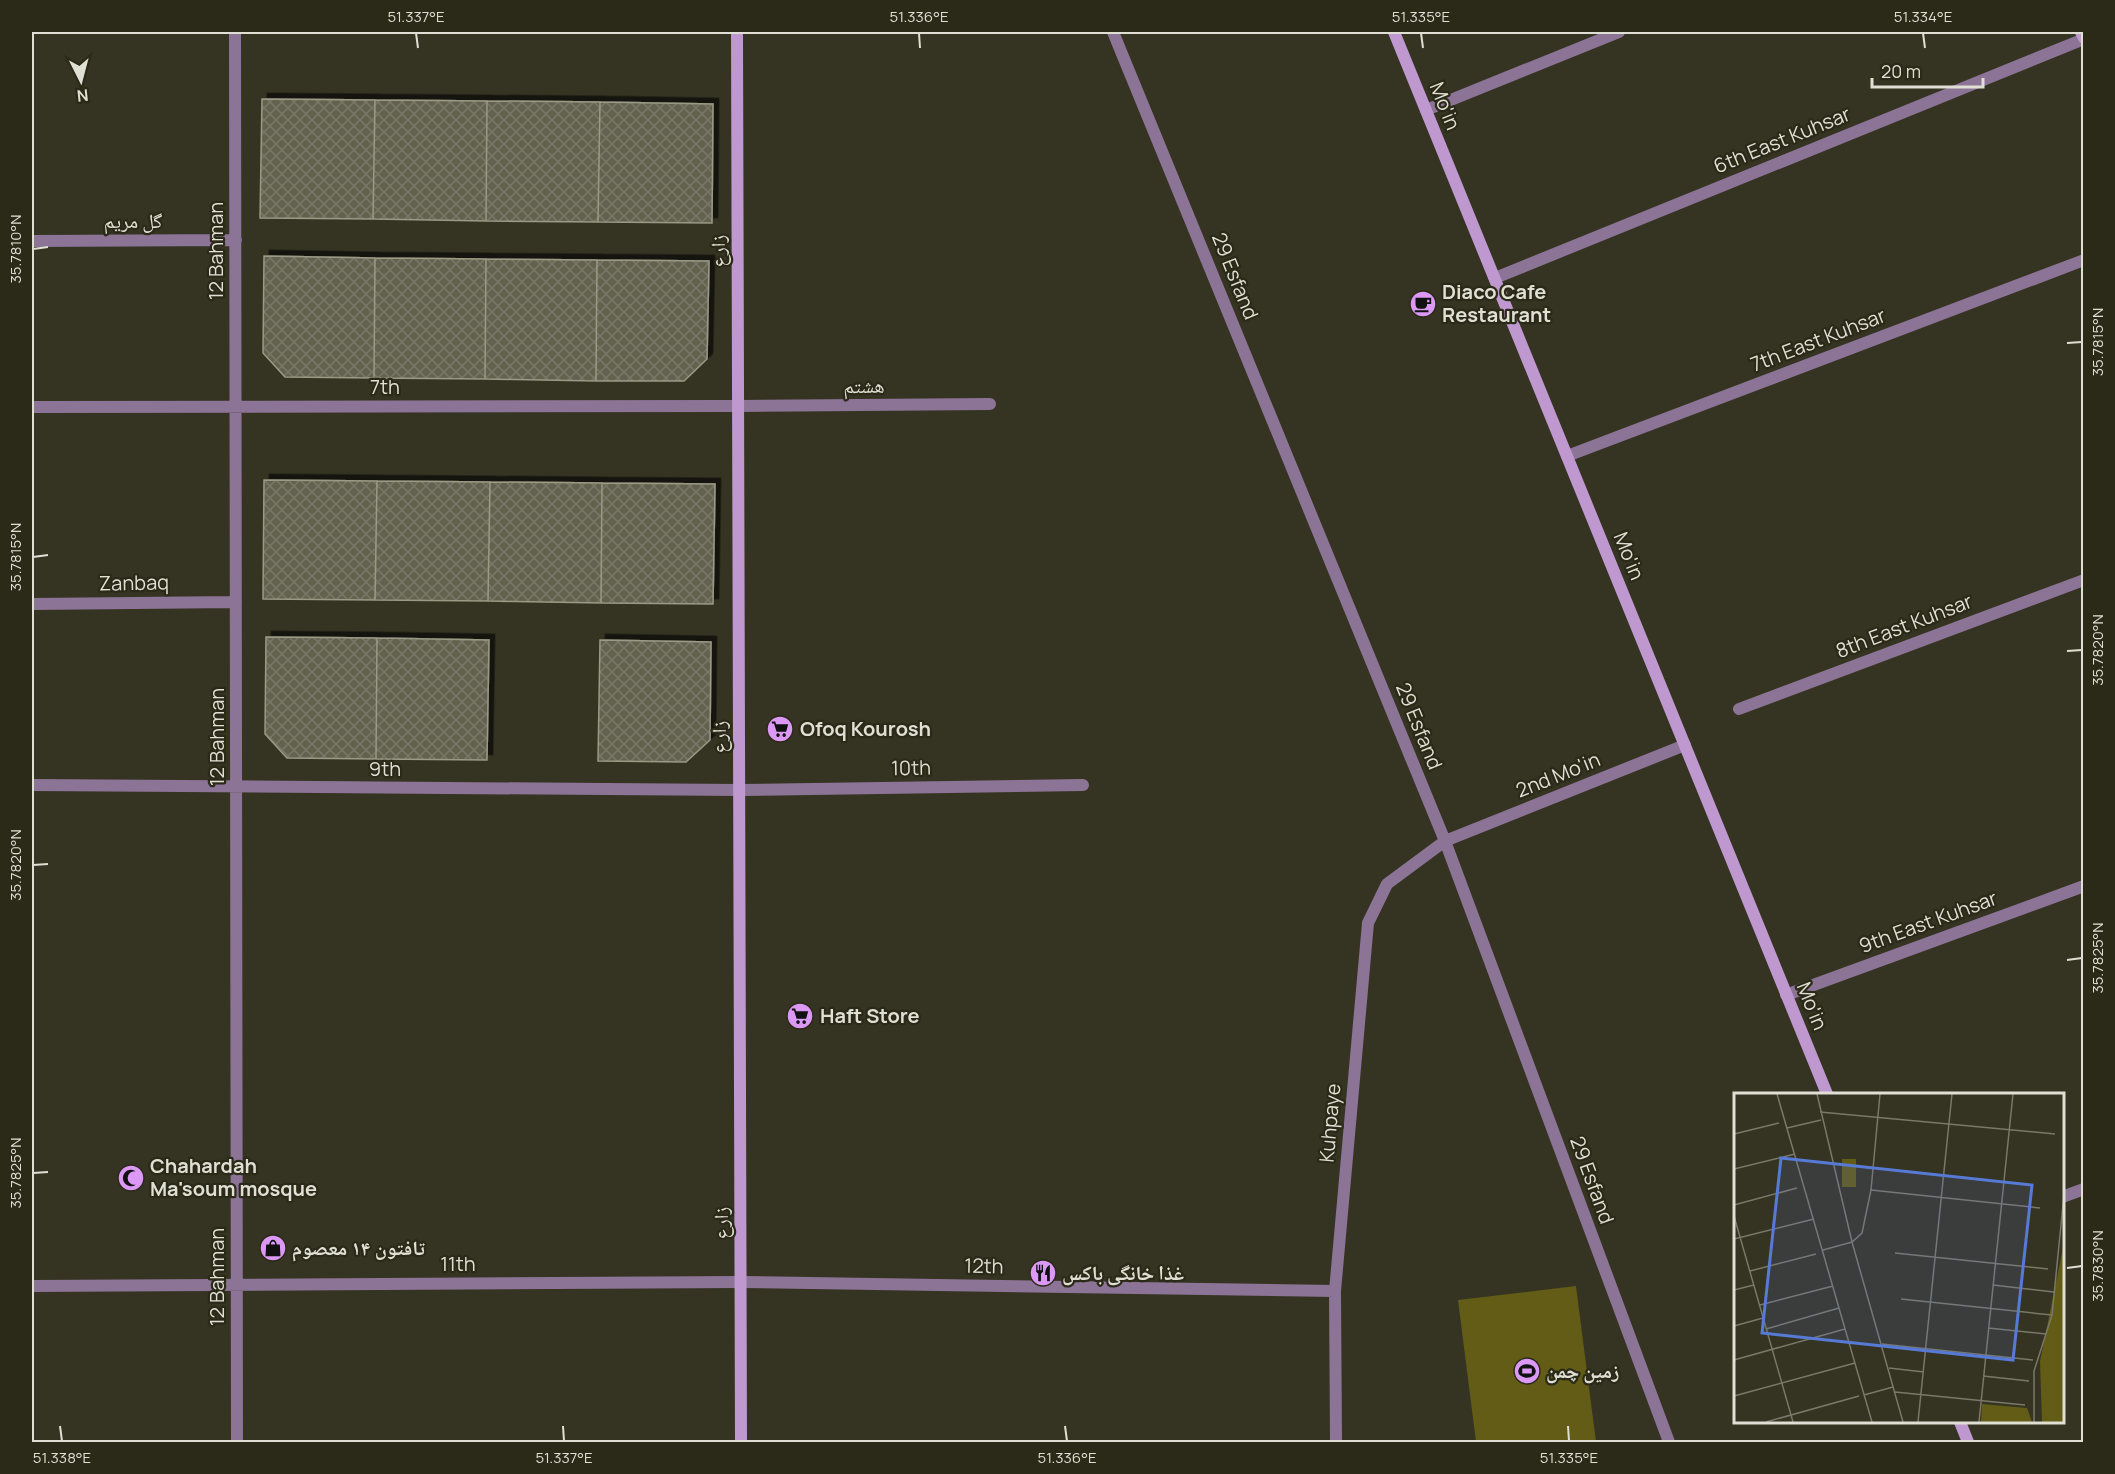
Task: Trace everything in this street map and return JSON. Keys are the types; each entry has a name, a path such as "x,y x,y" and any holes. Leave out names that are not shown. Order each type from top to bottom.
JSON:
{"street":[{"name":"12 Bahman","path":"236,32 237,1443"},
{"name":"زارع","path":"736,32 741,1443"},
{"name":"29 Esfand","path":"1113,32 1445,841 1669,1443"},
{"name":"Mo'in","path":"1394,32 1826,1093"},
{"path":"1426,110 1620,32"},
{"path":"2081,32 2084,38"},
{"name":"6th East Kuhsar","path":"1495,278 2084,38"},
{"name":"گل مریم","path":"32,241 236,240"},
{"name":"7th East Kuhsar","path":"1567,456 2084,260"},
{"name":"هشتم","path":"738,406 990,404"},
{"name":"7th","path":"32,407 738,406"},
{"name":"8th East Kuhsar","path":"1739,709 2084,580"},
{"name":"Zanbaq","path":"32,604 236,602"},
{"name":"2nd Mo'in","path":"1445,841 1685,745"},
{"name":"9th","path":"32,785 739,790"},
{"name":"10th","path":"739,790 1083,785"},
{"name":"Kuhpaye","path":"1336,1443 1335,1291 1368,923 1386,884 1445,841"},
{"name":"9th East Kuhsar","path":"1786,995 2084,886"},
{"path":"2064,1196 2084,1189"},
{"name":"11th","path":"32,1286 741,1282"},
{"name":"12th","path":"741,1282 1335,1291"},
{"path":"1960,1423 1968,1443"}],"shaded area":[{"name":"زمین چمن","path":"1576,1286 1596,1442 1476,1442 1458,1300"}],"building":[{"path":"262,99 375,100 373,219 260,218"},
{"path":"375,100 487,101 486,221 373,219"},
{"path":"487,101 600,102 598,222 486,221"},
{"path":"600,102 713,104 712,223 598,222"},
{"path":"264,256 375,258 374,378 285,377 263,353"},
{"path":"375,258 486,259 485,379 374,378"},
{"path":"486,259 597,260 596,381 485,379"},
{"path":"597,260 709,261 707,359 684,381 596,381"},
{"path":"264,480 377,481 375,600 263,599"},
{"path":"377,481 490,482 488,601 375,600"},
{"path":"490,482 602,483 601,603 488,601"},
{"path":"602,483 715,484 713,604 601,603"},
{"path":"266,637 377,638 376,759 287,758 265,734"},
{"path":"377,638 489,640 487,760 376,759"},
{"path":"600,640 711,642 710,740 686,762 598,761"}],"place":[{"name":"Diaco Cafe Restaurant","path":"1423,304"},
{"name":"Ofoq Kourosh","path":"780,729"},
{"name":"Haft Store","path":"800,1016"},
{"name":"Chahardah Ma'soum mosque","path":"131,1178"},
{"name":"تافتون ۱۴ معصوم","path":"273,1248"},
{"name":"غذا خانگی باکس","path":"1043,1273"},
{"name":"زمین چمن","path":"1527,1371"}]}
